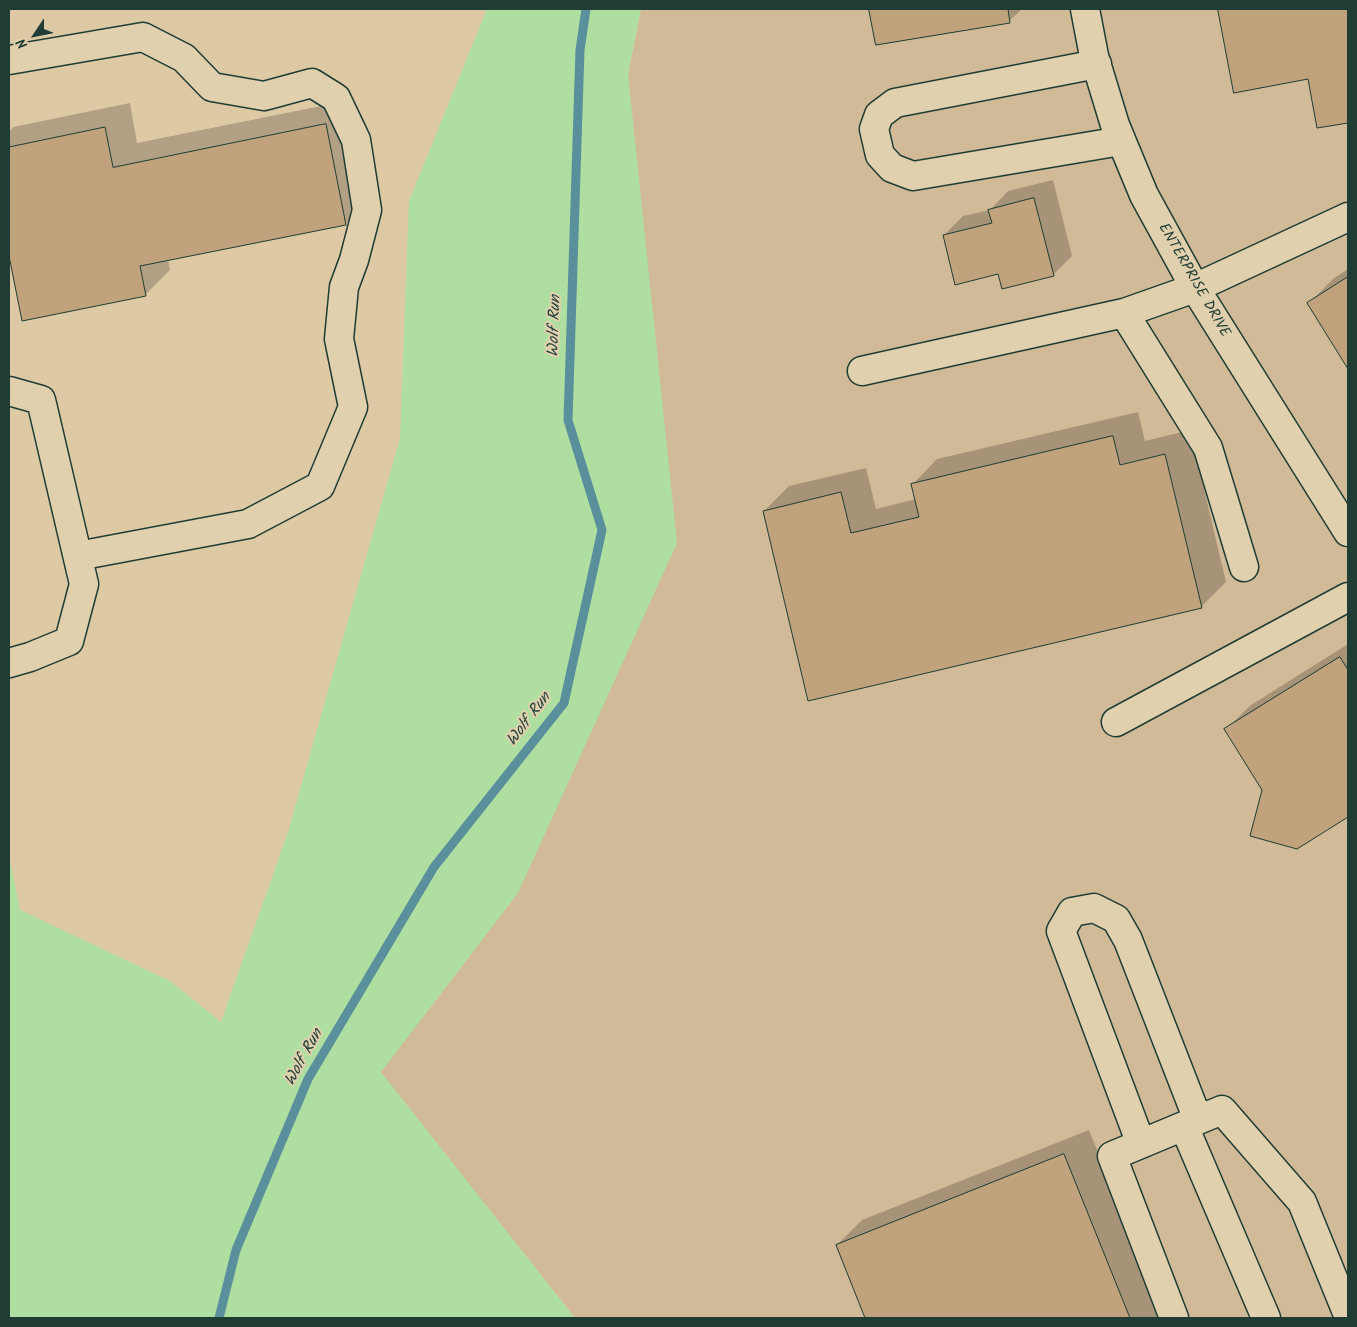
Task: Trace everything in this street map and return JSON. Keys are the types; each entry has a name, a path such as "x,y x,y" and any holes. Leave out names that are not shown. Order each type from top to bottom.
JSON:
{"street":[{"name":"ENTERPRISE DRIVE","path":"1085,9 1097,64 1115,125 1144,195 1195,288 1348,532"},
{"path":"9,60 143,37 184,58 212,86 264,96 312,83 336,98 356,140 366,210 354,260 344,287 339,339 353,407 320,486 248,524 78,556"},
{"path":"1097,64 895,103 879,114 874,129 880,155 892,168 913,176 1121,141"},
{"path":"862,371 1124,313 1195,288 1348,217"},
{"path":"1124,313 1208,448 1244,567"},
{"path":"9,391 41,400 84,584 69,641 30,657 9,663"},
{"path":"1116,722 1348,597"},
{"path":"1141,1144 1061,930 1072,912 1094,908 1116,919 1128,940 1191,1123 1266,1318"},
{"path":"1174,1318 1112,1156 1222,1110 1302,1202 1348,1317"}],"shaded area":[{"path":"641,9 1348,9 1348,1318 575,1318 380,1072 518,893 628,74"}],"green space":[{"path":"487,9 641,9 628,74 677,543 518,893 381,1072 575,1318 9,1318 9,856 20,910 170,981 221,1022 288,832 400,438 409,201"}],"building":[{"path":"869,9 1008,9 1010,23 876,45"},
{"path":"1218,9 1348,9 1348,123 1317,128 1308,79 1234,93"},
{"path":"326,124 346,225 140,266 146,296 22,321 9,256 9,147 105,127 113,167"},
{"path":"1034,198 1054,276 1002,289 998,274 955,285 943,235 992,223 988,210"},
{"path":"1348,277 1348,369 1307,303"},
{"path":"1113,436 1120,465 1165,454 1202,608 808,701 763,511 841,492 851,533 919,517 911,484"},
{"path":"1340,657 1348,670 1348,817 1297,849 1250,836 1262,790 1224,729"},
{"path":"1064,1154 1130,1318 865,1318 836,1245"}],"waterway":[{"name":"Wolf Run","path":"219,1318 236,1250 308,1079 434,867 564,703 602,530 568,420 580,50 586,9"}]}
